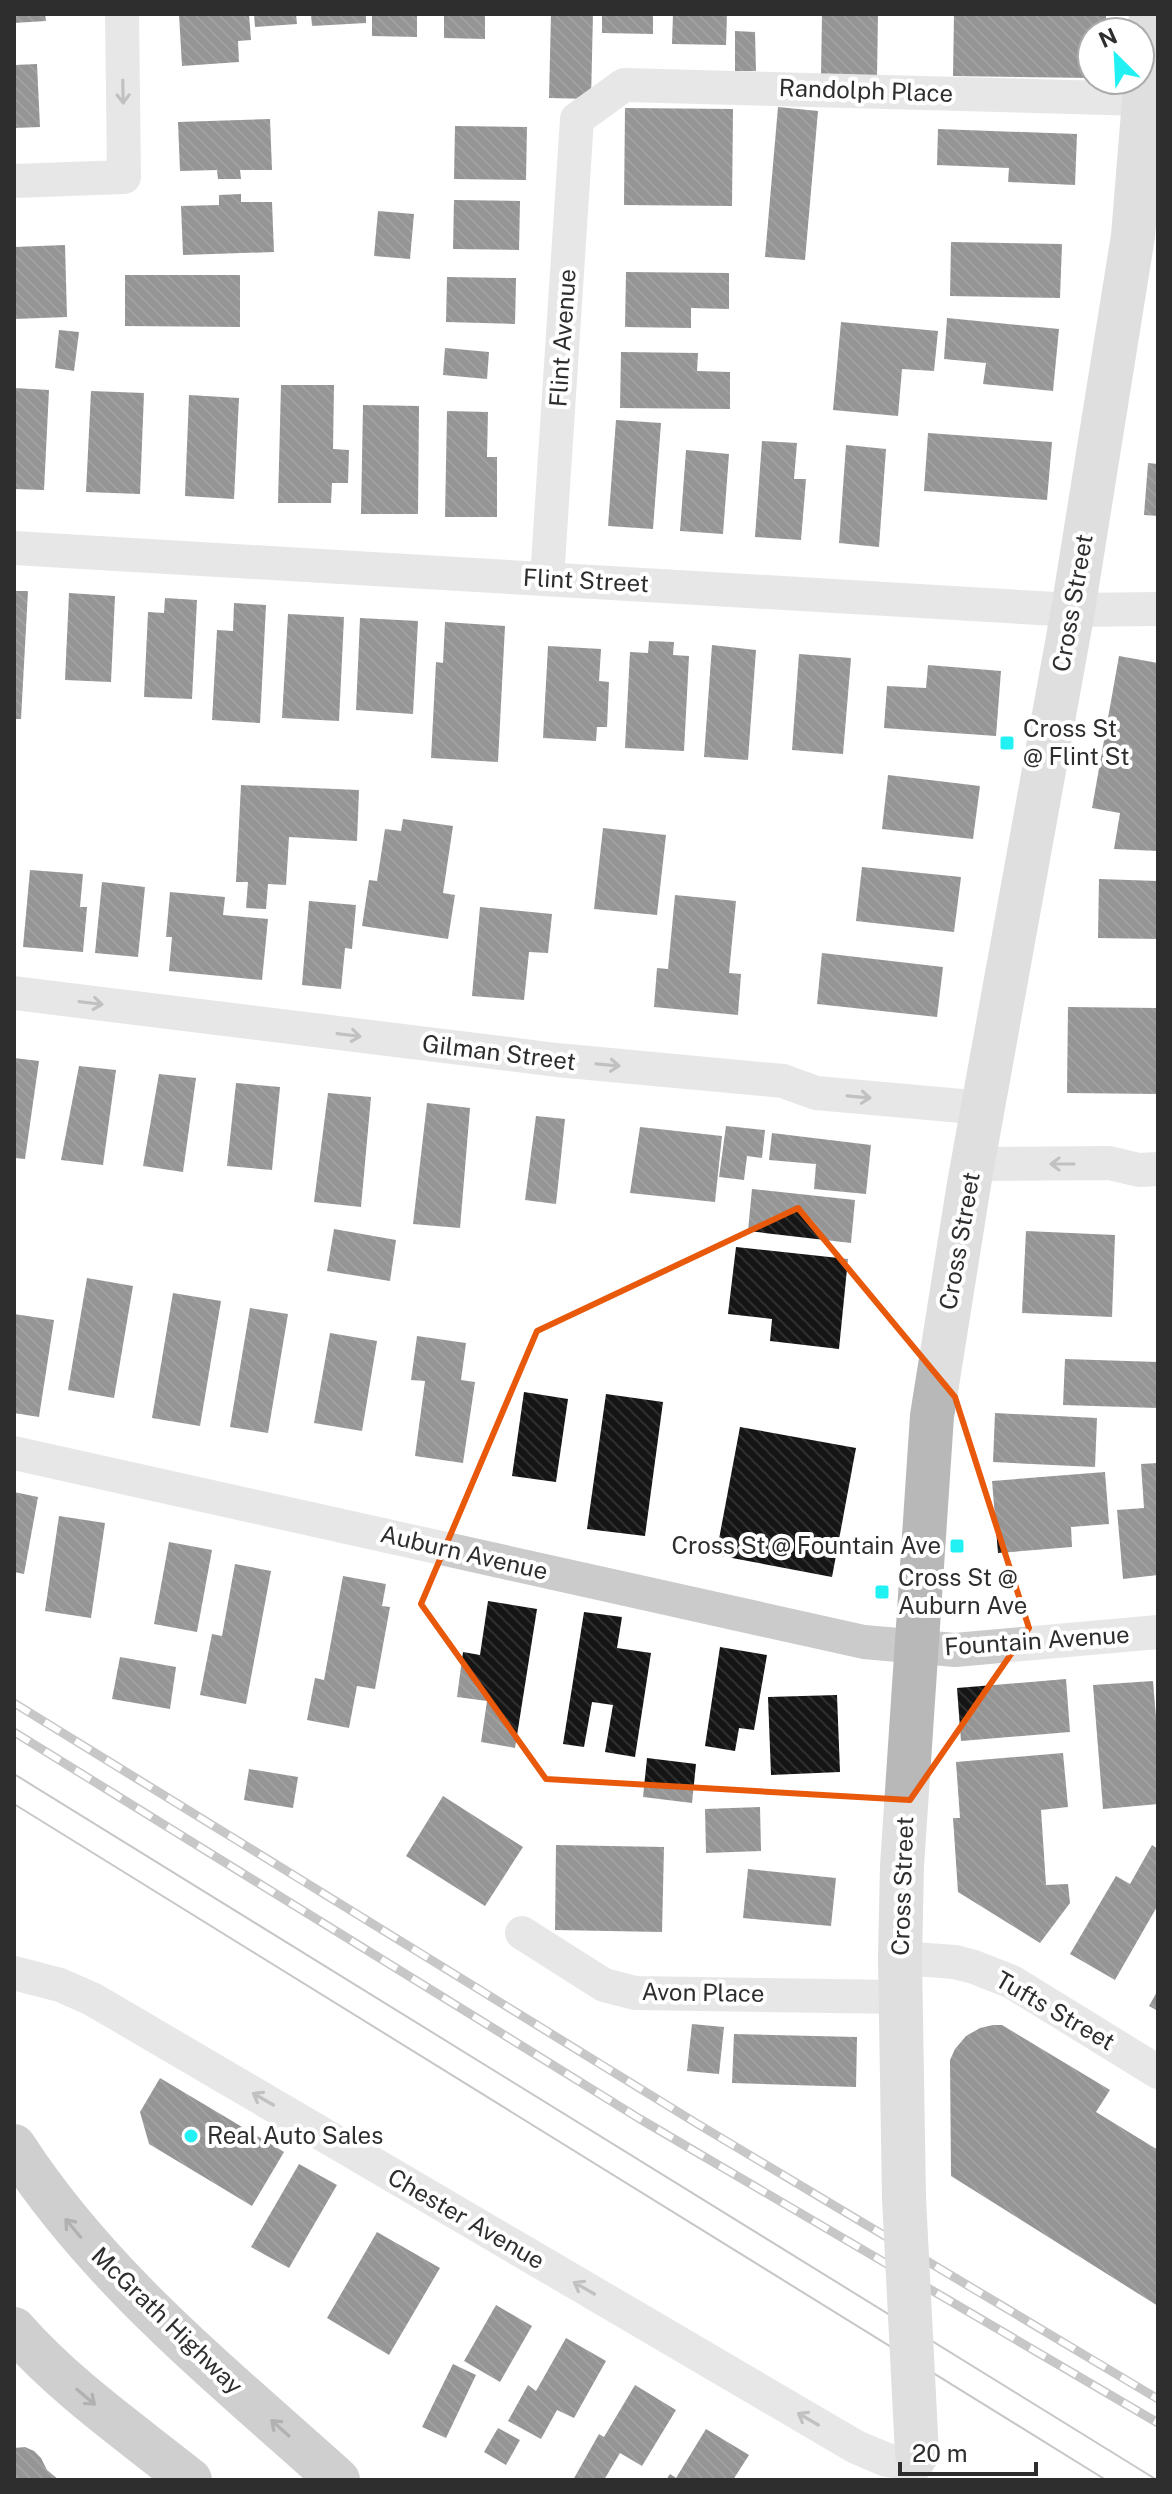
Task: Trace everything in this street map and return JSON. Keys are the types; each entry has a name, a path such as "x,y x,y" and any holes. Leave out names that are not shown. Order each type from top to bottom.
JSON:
{"highway":[{"name":"McGrath Highway","path":"14,2146 56,2207 103,2263 159,2318 338,2480"},
{"path":"19,2345 190,2480"}],"street":[{"path":"14,181 124,177 122,14"},
{"name":"Cross Street","path":"917,2466 904,2198 900,1978 903,1824 932,1416 973,1164 1073,610 1133,236 1151,14"},
{"name":"Randolph Place","path":"595,105 624,85 1144,99"},
{"name":"Flint Avenue","path":"547,579 577,119 595,105"},
{"name":"Flint Street","path":"14,548 1073,610 1158,609"},
{"name":"Gilman Street","path":"14,993 557,1060 783,1081 816,1093 984,1108"},
{"path":"973,1164 1109,1163 1139,1170 1158,1169"},
{"name":"Auburn Avenue","path":"14,1453 864,1642 915,1648"},
{"name":"Fountain Avenue","path":"915,1648 955,1650 1158,1632"},
{"name":"Avon Place","path":"522,1933 597,1981 635,1993 900,1978"},
{"name":"Tufts Street","path":"900,1978 955,1962 974,1967 1012,1982 1158,2072"},
{"name":"Chester Avenue","path":"14,1973 60,1985 92,1999 837,2436 876,2457 917,2466"}],"highlighted area":[{"path":"798,1208 955,1397 1029,1628 910,1800 546,1779 421,1604 537,1331"}],"building":[{"path":"14,14 45,14 46,21 14,23"},
{"path":"179,14 249,14 251,40 238,41 239,62 182,66"},
{"path":"254,14 296,14 297,24 255,27"},
{"path":"311,14 366,14 366,23 312,26"},
{"path":"372,14 417,14 417,37 372,36"},
{"path":"444,14 485,14 485,39 444,38"},
{"path":"551,14 593,14 591,99 549,98"},
{"path":"602,14 653,14 653,34 602,33"},
{"path":"673,14 727,14 726,45 672,44"},
{"path":"822,14 878,14 877,77 821,76"},
{"path":"954,14 1106,14 1076,16 1076,78 953,76"},
{"path":"735,31 755,32 756,71 735,71"},
{"path":"37,64 40,127 14,128 14,65"},
{"path":"778,107 818,111 805,260 765,257"},
{"path":"625,108 733,109 732,206 624,205"},
{"path":"270,119 272,170 240,170 241,179 218,179 217,170 180,171 178,122"},
{"path":"455,126 527,127 526,180 454,179"},
{"path":"938,129 1077,134 1075,185 1008,182 1009,168 937,165"},
{"path":"241,194 241,202 272,202 274,252 183,255 181,206 219,205 219,195"},
{"path":"454,200 520,201 519,250 453,249"},
{"path":"378,211 414,214 410,259 374,256"},
{"path":"951,242 1062,244 1060,298 950,296"},
{"path":"65,245 67,317 14,319 14,247"},
{"path":"626,272 729,273 729,309 691,308 691,328 625,327"},
{"path":"125,275 240,275 240,327 125,326"},
{"path":"447,277 516,278 515,324 446,322"},
{"path":"947,318 1059,329 1053,391 983,384 986,363 944,359"},
{"path":"841,322 938,331 934,371 902,369 898,416 833,410"},
{"path":"59,330 79,332 74,371 55,368"},
{"path":"445,348 489,352 487,379 443,375"},
{"path":"621,352 698,353 697,371 730,372 730,409 620,408"},
{"path":"281,385 334,385 333,449 349,450 348,483 332,483 331,503 278,503"},
{"path":"14,388 49,390 44,490 14,489"},
{"path":"91,391 144,393 140,494 86,492"},
{"path":"189,395 239,398 234,499 185,496"},
{"path":"363,405 419,406 418,514 361,514"},
{"path":"447,411 488,412 487,457 497,457 497,517 445,517"},
{"path":"616,420 661,423 653,529 608,526"},
{"path":"928,433 1052,442 1047,500 924,491"},
{"path":"762,441 797,443 794,479 806,479 801,540 755,537"},
{"path":"846,445 886,449 879,547 839,543"},
{"path":"686,450 729,454 723,534 680,531"},
{"path":"1148,463 1158,464 1158,516 1144,515"},
{"path":"14,591 28,591 21,719 14,719"},
{"path":"69,593 115,596 111,682 65,680"},
{"path":"165,598 197,600 192,699 144,697 148,612 164,613"},
{"path":"234,603 266,605 260,723 212,720 217,630 233,631"},
{"path":"288,614 344,617 339,721 282,718"},
{"path":"360,618 418,621 413,714 356,710"},
{"path":"445,622 505,626 498,762 431,758 436,662 443,663"},
{"path":"649,641 674,642 673,655 689,656 684,751 625,748 630,652 648,653"},
{"path":"712,645 756,650 748,760 704,757"},
{"path":"548,646 601,649 599,681 609,682 607,727 597,727 596,741 543,738"},
{"path":"799,654 851,658 843,754 792,750"},
{"path":"1119,656 1158,663 1158,851 1114,849 1120,813 1092,808"},
{"path":"928,665 1001,671 996,736 884,728 887,686 926,688"},
{"path":"888,775 980,786 973,839 882,829"},
{"path":"241,785 359,790 357,841 289,837 286,885 268,884 266,909 246,908 248,882 236,882"},
{"path":"403,819 453,826 443,893 455,895 448,939 362,926 369,880 377,881 385,829 401,831"},
{"path":"603,828 666,835 657,915 594,909"},
{"path":"862,867 961,877 954,932 856,921"},
{"path":"30,870 83,874 80,907 87,907 83,952 23,947"},
{"path":"1099,879 1158,881 1158,939 1098,938"},
{"path":"102,882 145,887 138,957 95,953"},
{"path":"170,892 225,897 223,915 268,919 262,980 169,971 172,937 166,937"},
{"path":"675,895 736,901 729,973 741,974 738,1015 654,1007 657,968 668,969"},
{"path":"309,901 356,905 352,949 345,948 341,989 302,985"},
{"path":"480,907 552,914 548,953 529,952 524,1000 472,996"},
{"path":"822,953 943,967 937,1017 817,1004"},
{"path":"1068,1007 1158,1008 1158,1094 1067,1093"},
{"path":"14,1058 39,1061 25,1159 14,1158"},
{"path":"79,1066 116,1070 103,1165 61,1160"},
{"path":"159,1074 196,1078 183,1172 143,1166"},
{"path":"236,1083 280,1087 272,1170 227,1166"},
{"path":"328,1093 371,1097 361,1207 314,1202"},
{"path":"427,1103 470,1108 460,1228 413,1224"},
{"path":"536,1116 565,1119 556,1204 525,1200"},
{"path":"726,1126 765,1130 762,1158 747,1156 744,1180 719,1177"},
{"path":"640,1127 722,1136 715,1202 630,1193"},
{"path":"772,1133 871,1145 866,1194 814,1189 816,1164 769,1160"},
{"path":"752,1189 855,1200 851,1243 748,1231"},
{"path":"334,1229 396,1240 390,1281 327,1271"},
{"path":"1026,1231 1115,1235 1112,1317 1022,1313"},
{"path":"736,1247 848,1259 839,1349 770,1341 772,1319 728,1314"},
{"path":"87,1278 133,1286 114,1398 68,1390"},
{"path":"173,1293 221,1301 200,1426 152,1418"},
{"path":"250,1308 288,1314 268,1433 230,1427"},
{"path":"14,1314 54,1320 39,1417 14,1413"},
{"path":"330,1333 377,1341 362,1431 314,1423"},
{"path":"417,1336 466,1343 461,1380 475,1382 463,1463 415,1456 425,1381 411,1380"},
{"path":"1065,1359 1158,1362 1158,1408 1063,1405"},
{"path":"524,1392 568,1399 556,1482 512,1476"},
{"path":"606,1394 663,1402 645,1536 587,1529"},
{"path":"995,1413 1097,1418 1095,1467 993,1462"},
{"path":"740,1427 856,1448 832,1577 716,1555"},
{"path":"1158,1463 1158,1575 1123,1579 1117,1510 1144,1508 1141,1464"},
{"path":"1105,1472 1109,1524 1071,1527 1072,1547 998,1553 992,1481"},
{"path":"14,1492 38,1497 24,1574 14,1572"},
{"path":"59,1516 105,1523 91,1618 45,1611"},
{"path":"169,1542 212,1550 197,1632 154,1624"},
{"path":"235,1564 271,1571 246,1704 200,1695 212,1634 222,1636"},
{"path":"343,1576 386,1584 382,1606 390,1607 375,1689 357,1686 349,1728 307,1720 315,1678 324,1680"},
{"path":"488,1601 537,1609 515,1748 481,1742 487,1701 457,1697 463,1652 480,1655"},
{"path":"584,1612 622,1617 617,1648 651,1653 635,1757 605,1752 613,1705 592,1702 584,1747 563,1744"},
{"path":"720,1647 767,1655 754,1730 739,1728 735,1751 705,1746"},
{"path":"120,1657 176,1667 170,1709 112,1699"},
{"path":"1066,1679 1070,1732 961,1741 957,1688"},
{"path":"1153,1681 1158,1742 1158,1804 1103,1809 1093,1685"},
{"path":"837,1695 840,1772 771,1775 768,1697"},
{"path":"1063,1753 1068,1807 1041,1810 1046,1885 1068,1884 1070,1903 1040,1943 958,1892 953,1818 960,1818 956,1762"},
{"path":"647,1758 696,1764 692,1803 643,1797"},
{"path":"249,1769 298,1777 293,1808 244,1800"},
{"path":"443,1796 523,1847 485,1906 406,1856"},
{"path":"760,1807 761,1851 706,1853 705,1809"},
{"path":"556,1845 664,1847 662,1932 555,1930"},
{"path":"1152,1845 1158,1849 1158,1905 1115,1980 1070,1954 1116,1876 1130,1884"},
{"path":"748,1869 836,1878 831,1926 743,1918"},
{"path":"1158,1990 1158,2011 1149,2006"},
{"path":"692,2024 724,2027 719,2074 687,2071"},
{"path":"993,2025 1002,2025 1110,2090 1096,2112 1158,2150 1158,2306 951,2176 950,2060 966,2036"},
{"path":"734,2034 857,2037 856,2087 732,2083"},
{"path":"160,2078 284,2152 252,2206 149,2144 140,2112"},
{"path":"299,2164 337,2185 289,2268 251,2247"},
{"path":"377,2232 440,2268 389,2355 327,2318"},
{"path":"496,2305 532,2326 500,2382 464,2361"},
{"path":"566,2338 606,2361 574,2418 557,2410 541,2439 508,2421 528,2385 536,2391"},
{"path":"453,2364 476,2375 446,2438 422,2427"},
{"path":"635,2385 676,2410 642,2466 620,2453 604,2480 573,2480 599,2434 604,2437"},
{"path":"498,2428 520,2440 506,2465 484,2452"},
{"path":"706,2429 749,2455 733,2480 666,2480 670,2474 676,2478"},
{"path":"25,2447 34,2451 47,2470 59,2480 14,2480 14,2448"}],"tram line":[{"path":"14,1774 1157,2480"},
{"path":"14,1804 1106,2480"}],"railway":[{"path":"14,1703 696,2123 1158,2399"},
{"path":"14,1732 640,2119 1158,2423"}],"place":[{"name":"Cross St @ Flint St","path":"1007,743"},
{"name":"Cross St @ Fountain Ave","path":"957,1546"},
{"name":"Cross St @ Auburn Ave","path":"882,1592"},
{"name":"Real Auto Sales","path":"191,2136"}]}
